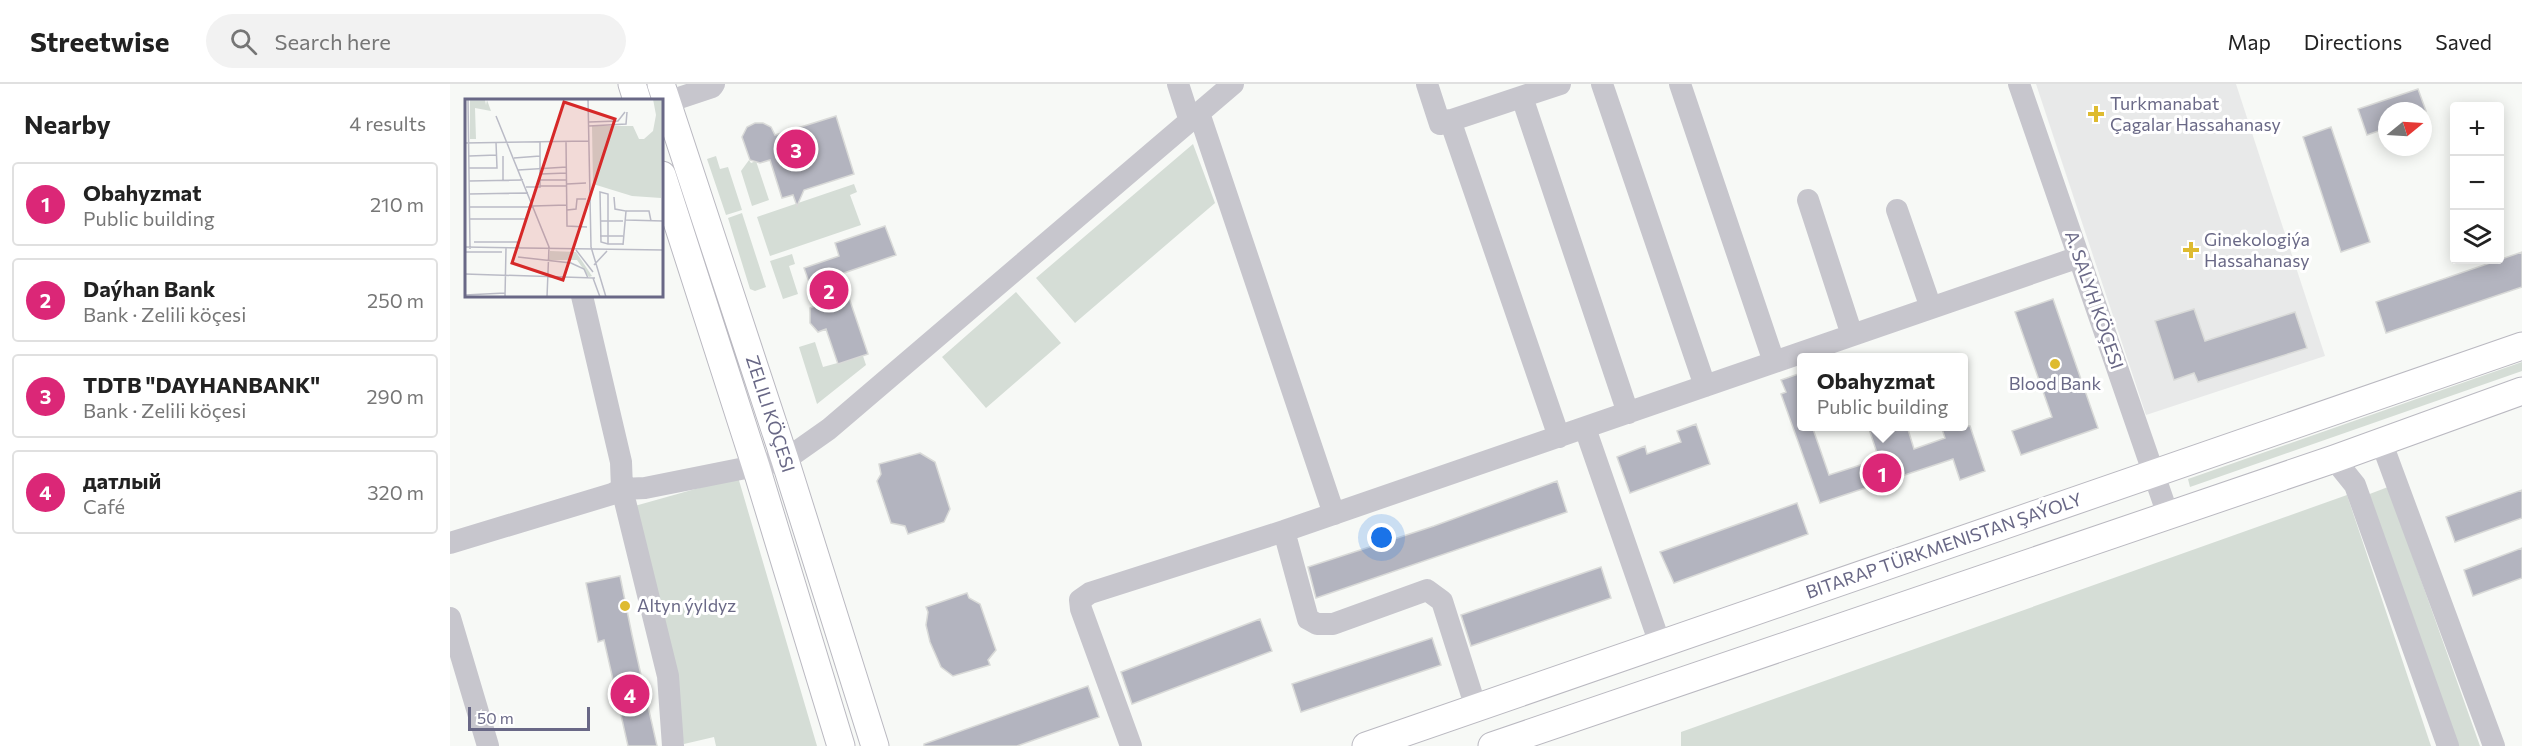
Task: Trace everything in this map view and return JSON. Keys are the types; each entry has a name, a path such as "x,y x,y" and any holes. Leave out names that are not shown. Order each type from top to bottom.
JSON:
{"main road":[{"path":"632,84 637,99"},
{"name":"ZELILI KÖÇESI","path":"664,93 785,460 875,746"},
{"name":"ZELILI KÖÇESI","path":"663,178 756,466 841,746"},
{"name":"BITARAP TÜRKMENISTAN ŞAÝOLY","path":"1366,746 2522,346"},
{"path":"1492,746 2334,459 2522,391"},
{"path":"849,664 865,670 893,746"}],"street":[{"path":"664,93 712,87 714,84"},
{"path":"1178,84 1194,117 1334,514"},
{"path":"450,543 622,489 645,488 785,460 829,429 1233,84"},
{"path":"1427,84 1440,123 1560,84"},
{"path":"1602,84 1705,386"},
{"path":"1680,84 1774,362"},
{"name":"A. SALYH KÖÇESI","path":"2019,84 2168,515"},
{"path":"1522,97 1628,413"},
{"path":"1450,120 1559,437"},
{"path":"1808,200 1852,335"},
{"path":"1897,210 1931,308"},
{"path":"1800,353 2079,257"},
{"path":"582,297 621,462 622,489 668,676 673,746"},
{"path":"1131,746 1081,609 1080,600 1090,593 1284,531 1797,354"},
{"path":"1585,428 1660,644"},
{"path":"2381,441 2494,746"},
{"path":"2334,459 2355,485 2448,746"},
{"path":"1284,531 1308,619 1317,624 1333,624 1427,590 1442,601 1476,708"},
{"path":"450,618 488,746"}],"shaded area":[{"name":"Ginekologiýa Hassahanasy","path":"2036,84 2236,84 2325,356 2146,415"},
{"path":"1193,144 1215,203 1075,323 1036,278"},
{"path":"716,156 720,169 728,167 742,210 726,215 707,159"},
{"path":"749,160 751,163 756,161 769,200 752,206 741,171"},
{"path":"854,184 857,192 850,195 861,225 770,256 757,217"},
{"path":"742,213 766,287 755,291 750,289 728,218"},
{"path":"792,254 795,264 789,266 798,294 783,299 770,261"},
{"path":"1016,292 1061,343 986,408 942,357"},
{"path":"815,342 823,367 863,356 866,365 817,404 799,347"},
{"path":"2522,362 2522,371 2190,487 2188,479"},
{"path":"738,477 817,746 716,746 714,737 684,744 624,509"},
{"path":"2388,487 2480,746 2456,746 2367,495"},
{"path":"2347,495 2431,746 1681,746 1681,732"}],"building":[{"path":"2418,89 2423,102 2379,102"},
{"path":"2378,102 2378,131 2367,135 2358,109"},
{"path":"836,116 854,174 804,190 797,206 793,195 782,198 770,160 760,163 750,160 742,137 747,127 755,123 763,123 771,127 775,135"},
{"path":"2331,127 2370,242 2341,252 2303,137"},
{"path":"885,226 896,255 841,274 868,354 838,364 826,329 818,332 810,323 810,308 817,305 804,268 839,256 835,243"},
{"path":"2522,252 2522,287 2386,333 2376,302 2487,264 2504,264 2504,258"},
{"name":"Blood Bank","path":"2053,299 2098,428 2021,455 2012,431 2052,417 2015,312"},
{"path":"2194,309 2205,341 2295,312 2307,348 2198,382 2194,373 2174,380 2155,321"},
{"path":"1797,374 1797,431 1814,431 1829,475 1879,459 1870,431 1909,431 1914,449 1945,438 1943,431 1968,431 1968,426 1970,426 1985,471 1960,480 1953,459 1820,503 1781,394 1786,392 1781,380"},
{"path":"1696,424 1710,464 1630,493 1617,457 1645,446 1647,454 1681,442 1677,431"},
{"path":"920,453 935,462 950,509 944,522 908,534 905,526 891,523 877,481 881,474 879,464"},
{"path":"1557,481 1567,512 1316,598 1308,567 1434,526"},
{"path":"2522,490 2522,518 2455,542 2446,517"},
{"path":"1797,503 1808,534 1674,583 1660,552"},
{"path":"2522,548 2522,578 2473,596 2464,570"},
{"path":"1601,567 1611,598 1471,646 1461,615"},
{"path":"620,576 657,746 628,746 604,640 598,642 586,583"},
{"path":"967,593 969,598 980,604 996,650 988,660 990,665 953,676 941,667 930,642 926,625 928,612 926,607"},
{"path":"1260,619 1272,651 1132,704 1121,672"},
{"path":"1432,638 1441,665 1301,712 1292,684"},
{"path":"1088,686 1099,717 1017,746 924,746 924,744"}],"place":[{"name":"Turkmanabat Çagalar Hassahanasy","path":"2096,114"},
{"name":"TDTB \"DAYHANBANK\"","path":"796,149"},
{"name":"Ginekologiýa Hassahanasy","path":"2191,250"},
{"name":"Daýhan Bank","path":"829,290"},
{"name":"Blood Bank","path":"2055,364"},
{"name":"Obahyzmat","path":"1882,473"},
{"name":"Altyn ýyldyz","path":"625,606"},
{"name":"датлый","path":"630,694"}]}
